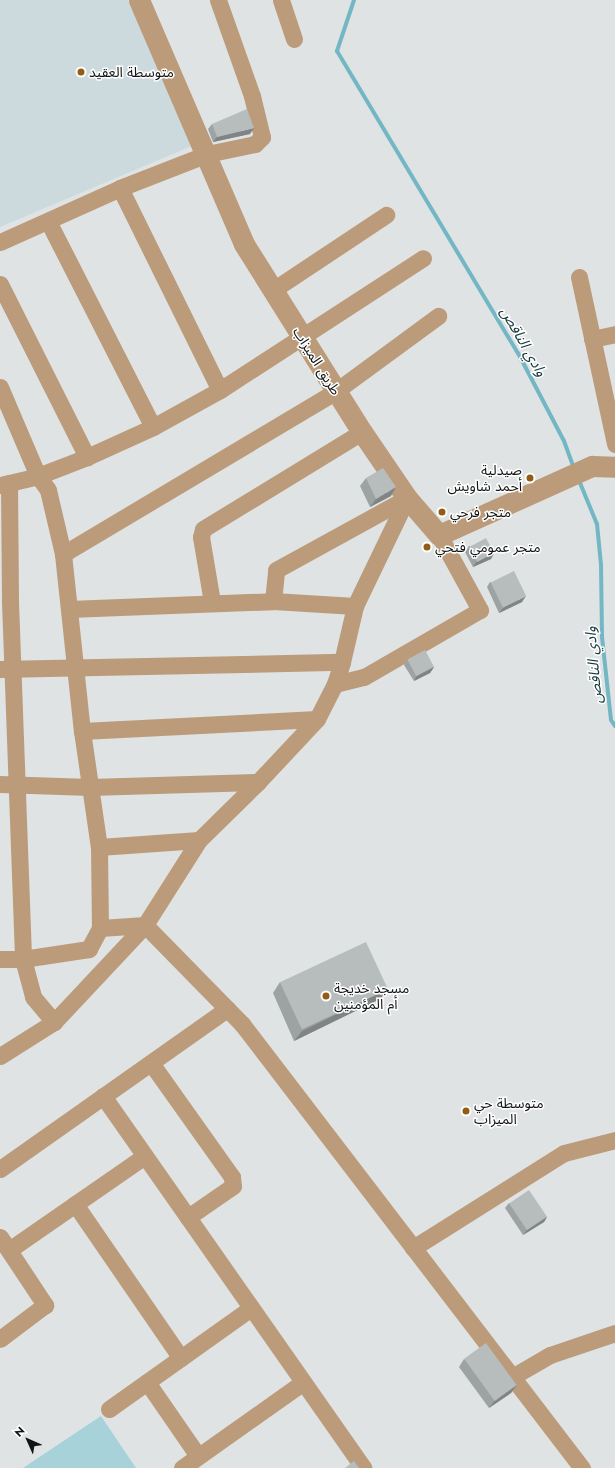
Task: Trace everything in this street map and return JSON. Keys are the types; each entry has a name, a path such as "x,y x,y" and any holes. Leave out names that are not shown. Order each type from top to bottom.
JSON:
{"street":[{"name":"طريق الميزاب","path":"139,0 207,154 244,244 362,432 407,498 438,535"},
{"path":"0,242 120,188 207,154 255,144 262,137 252,96 218,0"},
{"path":"281,0 294,39"},
{"path":"120,188 220,390"},
{"path":"273,290 386,215"},
{"path":"48,221 153,427"},
{"path":"54,1022 33,997 23,959 17,785 6,669 4,484 38,476 87,457 153,427 220,390 423,258"},
{"path":"579,277 592,339 611,403 615,444"},
{"path":"0,284 87,457"},
{"path":"63,554 336,391 438,316"},
{"path":"592,339 615,334"},
{"path":"0,387 38,476 48,490 63,554 82,731 99,847 100,928 88,949 23,959 0,959"},
{"path":"212,602 201,536 203,529 362,432"},
{"path":"335,684 364,677 480,610 438,535 592,466 615,466"},
{"path":"273,601 276,570 407,498"},
{"path":"0,1056 54,1022 145,926 199,840 258,782 317,719 335,684 342,662 354,606 407,498"},
{"path":"69,609 212,602 273,601 354,606"},
{"path":"6,669 342,662"},
{"path":"82,731 317,719"},
{"path":"0,784 90,787 258,782"},
{"path":"99,847 199,840"},
{"path":"100,928 145,926 242,1024 582,1468"},
{"path":"0,1169 227,1009"},
{"path":"151,1063 232,1177 233,1186 188,1217"},
{"path":"103,1096 363,1468"},
{"path":"413,1248 564,1153 615,1140"},
{"path":"0,1339 45,1305 4,1244 75,1204 145,1156"},
{"path":"75,1204 181,1358"},
{"path":"109,1409 251,1308"},
{"path":"512,1377 550,1355 615,1333"},
{"path":"147,1382 198,1456"},
{"path":"182,1468 302,1382"}],"shaded area":[{"name":"متوسطة العقيد","path":"0,0 128,0 194,145 0,227"},
{"path":"101,1416 136,1468 23,1468"}],"building":[{"path":"247,109 254,128 217,137 212,124"},
{"path":"383,468 396,487 376,499 366,478"},
{"path":"486,538 494,553 477,562 469,547"},
{"path":"514,571 526,596 503,608 491,582"},
{"path":"425,650 434,667 416,676 407,659"},
{"name":"مسجد خديجة أم المؤمنين","path":"366,942 388,989 302,1029 280,982"},
{"path":"529,1190 547,1217 527,1230 509,1203"},
{"path":"486,1343 517,1385 495,1401 464,1359"},
{"path":"354,1461 359,1468 345,1468"}],"waterway":[{"name":"وادي الناقص","path":"354,0 337,51 518,353 564,441 574,468"},
{"name":"وادي الناقص","path":"578,478 597,524 601,565 602,637 611,720 615,726"}],"place":[{"name":"متوسطة العقيد","path":"81,72"},
{"name":"صيدلية أحمد شاويش","path":"530,478"},
{"name":"متجر فرحي","path":"442,512"},
{"name":"متجر عمومي فتحي","path":"427,547"},
{"name":"مسجد خديجة أم المؤمنين","path":"326,996"},
{"name":"متوسطة حي الميزاب","path":"466,1111"}]}
